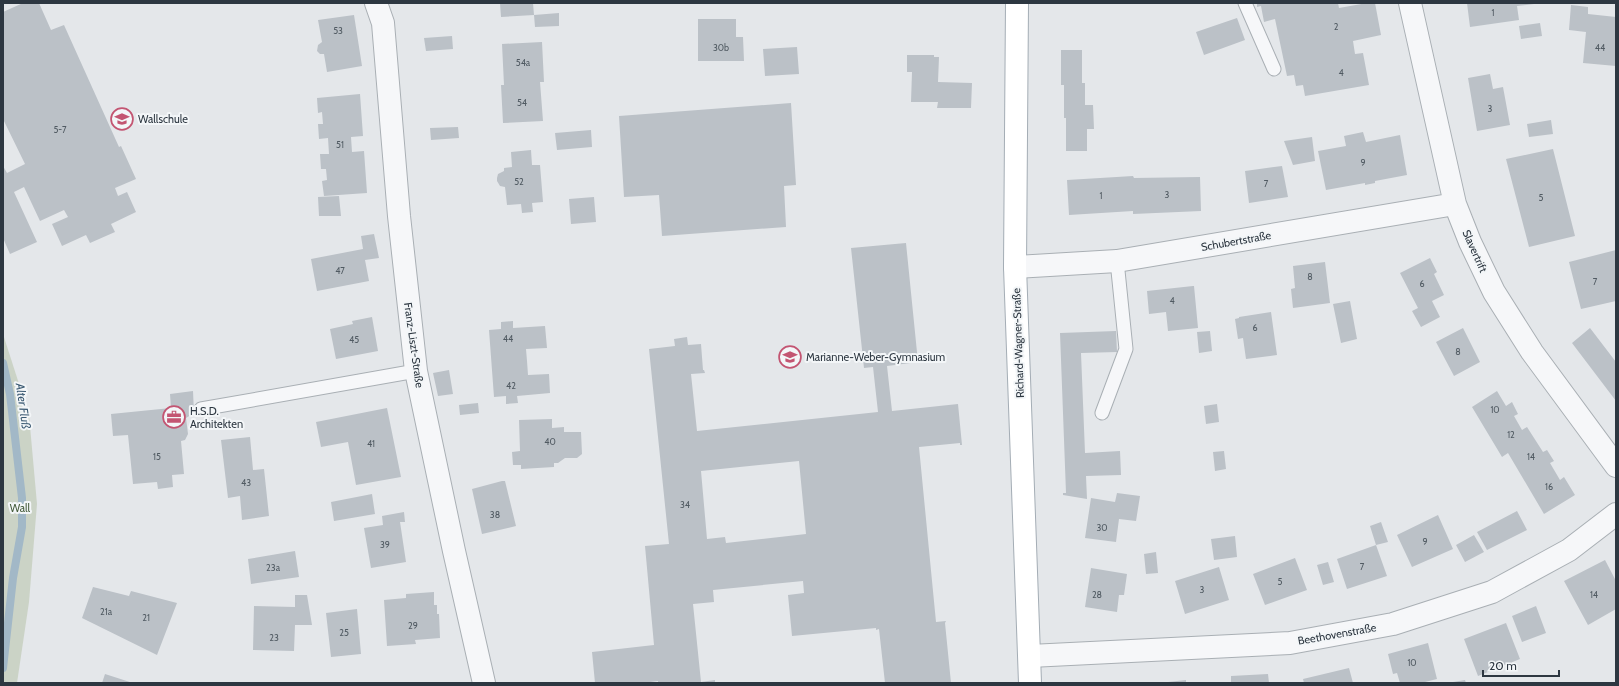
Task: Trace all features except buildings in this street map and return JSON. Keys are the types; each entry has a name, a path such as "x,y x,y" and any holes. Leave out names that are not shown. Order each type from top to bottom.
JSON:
{"main road":[{"name":"Richard-Wagner-Straße","path":"1017,3 1015,267 1030,683"}],"street":[{"name":"Franz-Liszt-Straße","path":"376,3 383,23 399,216 416,371 454,551 484,683"},
{"name":"Slavertrift","path":"1410,3 1455,204 1494,292 1532,352 1616,466"},
{"name":"Schubertstraße","path":"1015,267 1117,262 1455,204"},
{"name":"Beethovenstraße","path":"1030,656 1290,643 1393,624 1492,592 1569,550 1616,514"}],"lane":[{"path":"1244,3 1274,69"},
{"path":"1102,413 1126,349 1117,262"},
{"path":"201,409 416,371"}],"green space":[{"name":"Wall","path":"3,334 29,415 37,504 29,602 17,683 3,683"}],"waterway":[{"name":"Alter Fluß","path":"3,363 10,394 22,498 22,527 13,578 3,668"}],"place":[{"name":"Wallschule","path":"122,119"},
{"name":"Marianne-Weber-Gymnasium","path":"790,357"},
{"name":"H.S.D. Architekten","path":"174,417"}]}
